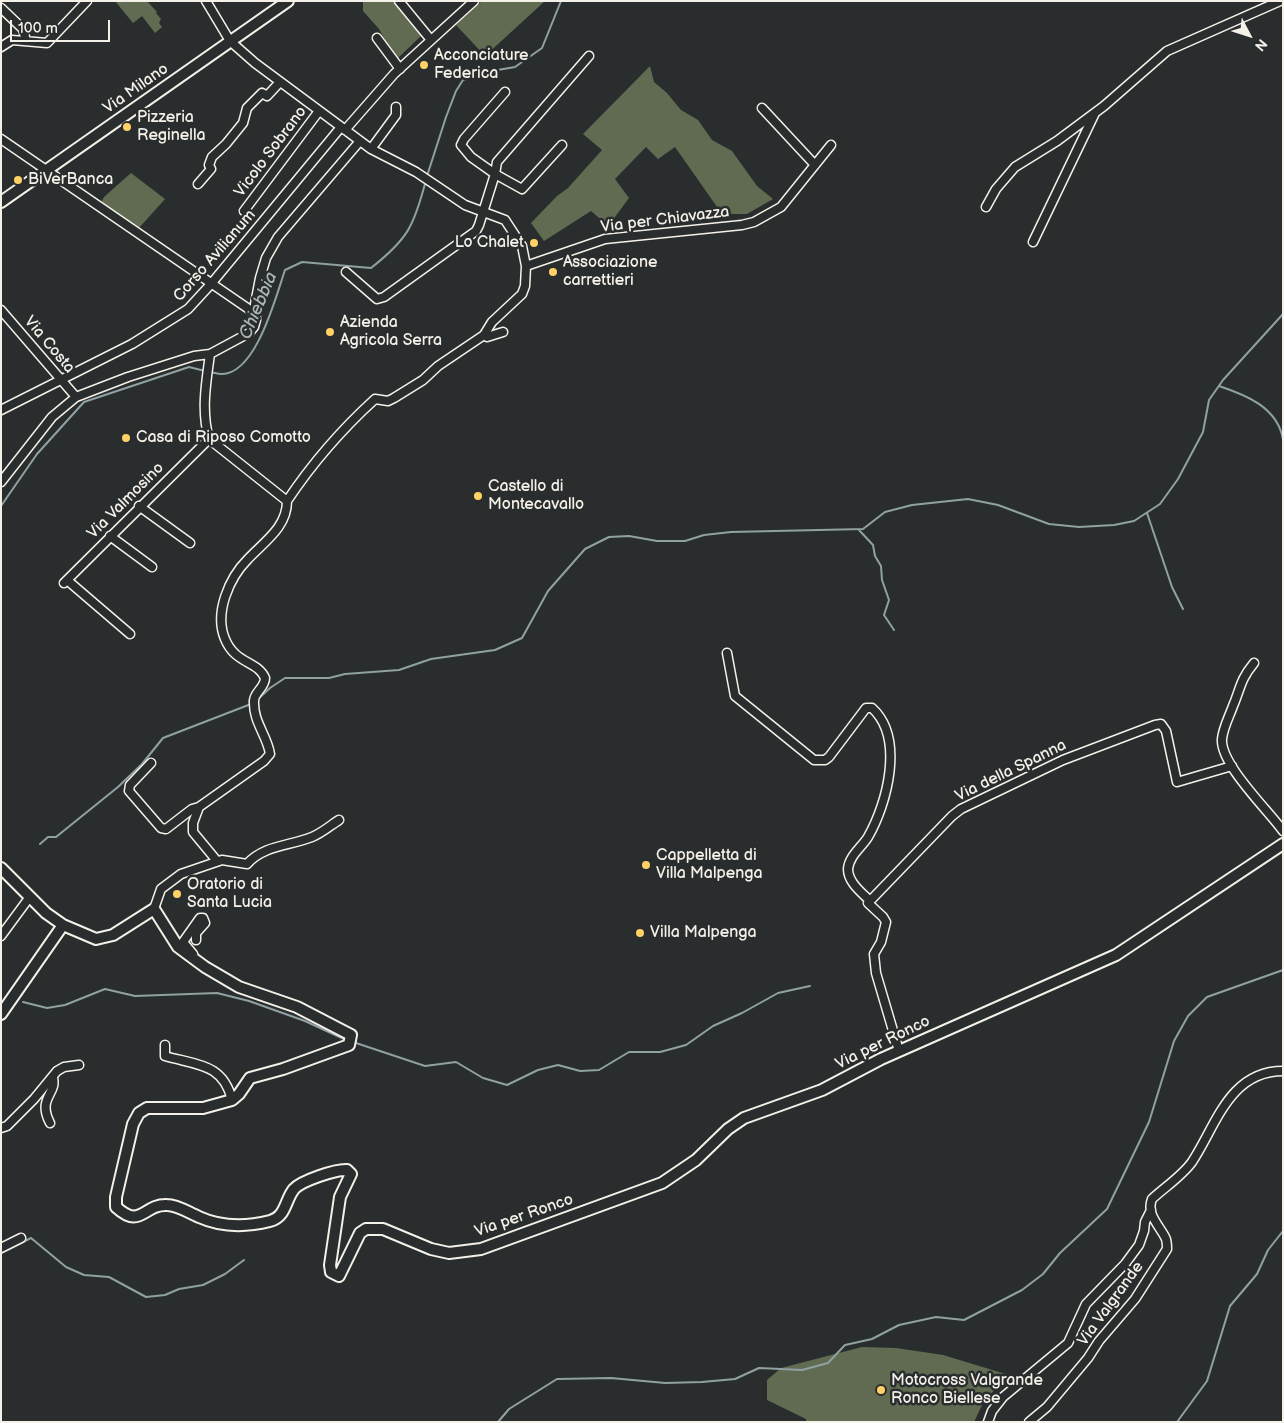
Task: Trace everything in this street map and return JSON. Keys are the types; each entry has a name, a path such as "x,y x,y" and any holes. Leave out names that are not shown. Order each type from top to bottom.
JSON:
{"street":[{"path":"1,47 12,40 47,43 87,1"},
{"path":"151,763 130,785 129,791 161,828 166,829 192,810 199,808 268,757 270,750 258,724 254,703 265,683 265,678 257,668 238,658 230,648 221,629 222,604 237,573 246,560 271,537 284,520 287,500 330,442 375,399 388,401 394,398 423,380 438,366 484,334 492,322 522,294 525,286 526,266 522,246 504,220 465,205 434,183 371,149 343,129 280,82 230,41 206,1"},
{"name":"Via Milano","path":"1,202 288,1"},
{"path":"399,1 431,40"},
{"name":"Corso Avilianum","path":"1,410 132,344 177,318 212,284 343,129 400,69 474,1"},
{"path":"986,207 996,189 1014,167 1057,141 1095,113 1167,51 1280,1"},
{"path":"1,8 23,29 26,41"},
{"path":"377,38 400,69"},
{"path":"346,272 377,299 384,297 476,231 495,174 497,162 589,56"},
{"path":"198,184 211,169 209,165 212,157 226,144 243,123 247,108 262,93 267,96 280,82"},
{"path":"505,92 464,139 461,145 471,157 495,174 522,188 562,145"},
{"path":"371,149 396,115 396,106"},
{"path":"762,108 815,165"},
{"name":"Vicolo Sobrano","path":"244,211 320,111"},
{"path":"1034,242 1095,113"},
{"path":"1,139 256,314"},
{"path":"1,482 52,417 76,398 128,377 194,356 210,354 249,333 254,327 256,293 266,258 278,237 360,141"},
{"name":"Via per Chiavazza","path":"526,266 605,239 742,225 754,222 781,207 832,145"},
{"name":"Via Costa","path":"1,310 76,398"},
{"path":"484,334 487,337 503,332"},
{"path":"210,354 204,415 209,439 287,500"},
{"name":"Via Valmosino","path":"130,634 65,581 209,439"},
{"path":"139,506 190,543"},
{"path":"110,536 152,567"},
{"path":"727,653 735,696 814,760 820,761 829,757 866,708 872,708 877,713 884,727 890,751 889,777 874,827 850,862 848,870 851,880 869,900 868,903 871,908 883,917 886,922 881,942 874,954 876,972 899,1051"},
{"path":"1254,662 1241,678 1222,740 1223,750 1232,766 1283,831"},
{"name":"Via della Spanna","path":"869,900 961,809 1063,760 1138,731 1155,725 1164,726 1177,782 1232,766"},
{"path":"199,808 193,823 192,832 217,861"},
{"path":"1,868 29,898 64,925 96,939 105,938 154,909 159,892 170,881 193,868 217,861 247,864 254,856 281,845 313,837 339,820"},
{"name":"Via per Ronco","path":"232,1100 203,1108 147,1108 139,1113 133,1124 116,1197 116,1207 125,1216 139,1217 164,1205 172,1205 214,1222 227,1225 256,1224 279,1216 296,1187 326,1174 347,1170 351,1174 340,1197 330,1265 331,1272 339,1276 360,1233 366,1229 383,1229 431,1249 449,1252 494,1246 540,1227 662,1183 696,1160 728,1129 744,1118 822,1090 899,1051 1116,955 1283,844"},
{"path":"2,933 29,898"},
{"path":"154,909 178,947 205,967 239,987 297,1007 334,1028 349,1032 350,1041 283,1069 257,1074 250,1078 239,1094 232,1100 225,1081 216,1071 165,1056 165,1045"},
{"path":"196,940 196,933 205,922 203,918 200,918 183,942 193,955 206,963 205,967"},
{"path":"1,1014 64,925"},
{"path":"1,1128 7,1126 53,1078 57,1071 64,1067 79,1065"},
{"path":"988,1422 1003,1397 1068,1343 1086,1304 1125,1264 1139,1245 1145,1222 1151,1210 1152,1199 1185,1172 1213,1121 1232,1094 1260,1074 1283,1071"},
{"path":"50,1123 44,1107 54,1083 53,1078"},
{"name":"Via Valgrande","path":"1029,1422 1047,1407 1088,1358 1099,1341 1135,1300 1167,1249 1165,1237 1158,1229 1151,1210"},
{"path":"1,1248 22,1238"}],"green space":[{"path":"115,1 147,1 157,12 161,19 159,23 162,27 155,33 142,16 133,23"},
{"path":"363,1 394,1 423,34 396,60 379,29 363,11"},
{"path":"482,1 545,1 485,56 456,25"},
{"path":"650,66 654,82 667,93 681,110 698,120 712,140 732,151 757,186 773,199 747,214 722,214 675,147 658,159 646,147 615,179 629,198 612,221 606,224 591,211 544,241 531,223 557,196 568,188 602,150 583,134"},
{"path":"131,173 165,199 139,228 101,203 104,197"},
{"name":"Motocross Valgrande Ronco Biellese","path":"862,1347 896,1348 943,1355 1009,1375 984,1401 974,1422 806,1422 806,1419 767,1400 767,1380 781,1368"}],"waterway":[{"name":"Chiebbia","path":"427,176 446,117 456,91 463,80 492,71 515,67 542,48 561,1"},
{"name":"Chiebbia","path":"209,372 221,374 233,371 245,362 263,332 285,270 302,262 371,268 383,258 394,248 408,230 418,209 426,180"},
{"path":"256,701 285,678 329,678 345,674 399,670 431,659 495,650 522,638 548,591 585,549 609,537 629,536 657,541 685,541 704,535 731,532 863,529 885,512 912,505 968,499 998,505 1049,524 1079,527 1114,525 1134,521 1160,504 1178,479 1203,432 1209,400 1223,380 1283,314"},
{"name":"Chiebbia","path":"1,506 37,454 84,402 189,367 205,371"},
{"path":"1219,386 1250,398 1259,404 1274,418 1280,428 1283,439"},
{"path":"1147,513 1172,587 1183,609"},
{"path":"859,530 873,545 875,556 881,566 882,580 889,600 884,615 894,630"},
{"path":"40,844 48,837 56,837 118,787 142,764 163,738 251,704"},
{"path":"498,1422 509,1409 557,1379 611,1378 665,1383 702,1382 735,1379 759,1368 802,1370 828,1363 845,1345 872,1339 899,1325 936,1317 964,1320 1022,1290 1043,1274 1060,1253 1107,1209 1149,1122 1174,1041 1188,1016 1207,997 1283,970"},
{"path":"353,1042 425,1066 456,1062 483,1078 507,1085 538,1070 558,1065 580,1071 599,1070 629,1052 660,1052 686,1045 713,1026 742,1013 778,993 810,986"},
{"path":"23,1002 47,1008 65,1005 105,989 135,996 217,993 249,1001 305,1021 346,1040"},
{"path":"1177,1422 1207,1381 1230,1306 1257,1274 1268,1250 1283,1231"},
{"path":"1,1253 31,1238 66,1267 84,1275 109,1277 146,1297 165,1295 179,1289 203,1285 225,1274 244,1260"}],"place":[{"name":"Acconciature Federica","path":"424,65"},
{"name":"Pizzeria Reginella","path":"127,127"},
{"name":"BiVerBanca","path":"18,180"},
{"name":"Lo Chalet","path":"534,243"},
{"name":"Associazione carrettieri","path":"553,272"},
{"name":"Azienda Agricola Serra","path":"330,332"},
{"name":"Casa di Riposo Comotto","path":"126,438"},
{"name":"Castello di Montecavallo","path":"478,496"},
{"name":"Cappelletta di Villa Malpenga","path":"646,865"},
{"name":"Oratorio di Santa Lucia","path":"177,894"},
{"name":"Villa Malpenga","path":"640,933"},
{"name":"Motocross Valgrande Ronco Biellese","path":"881,1390"}]}
